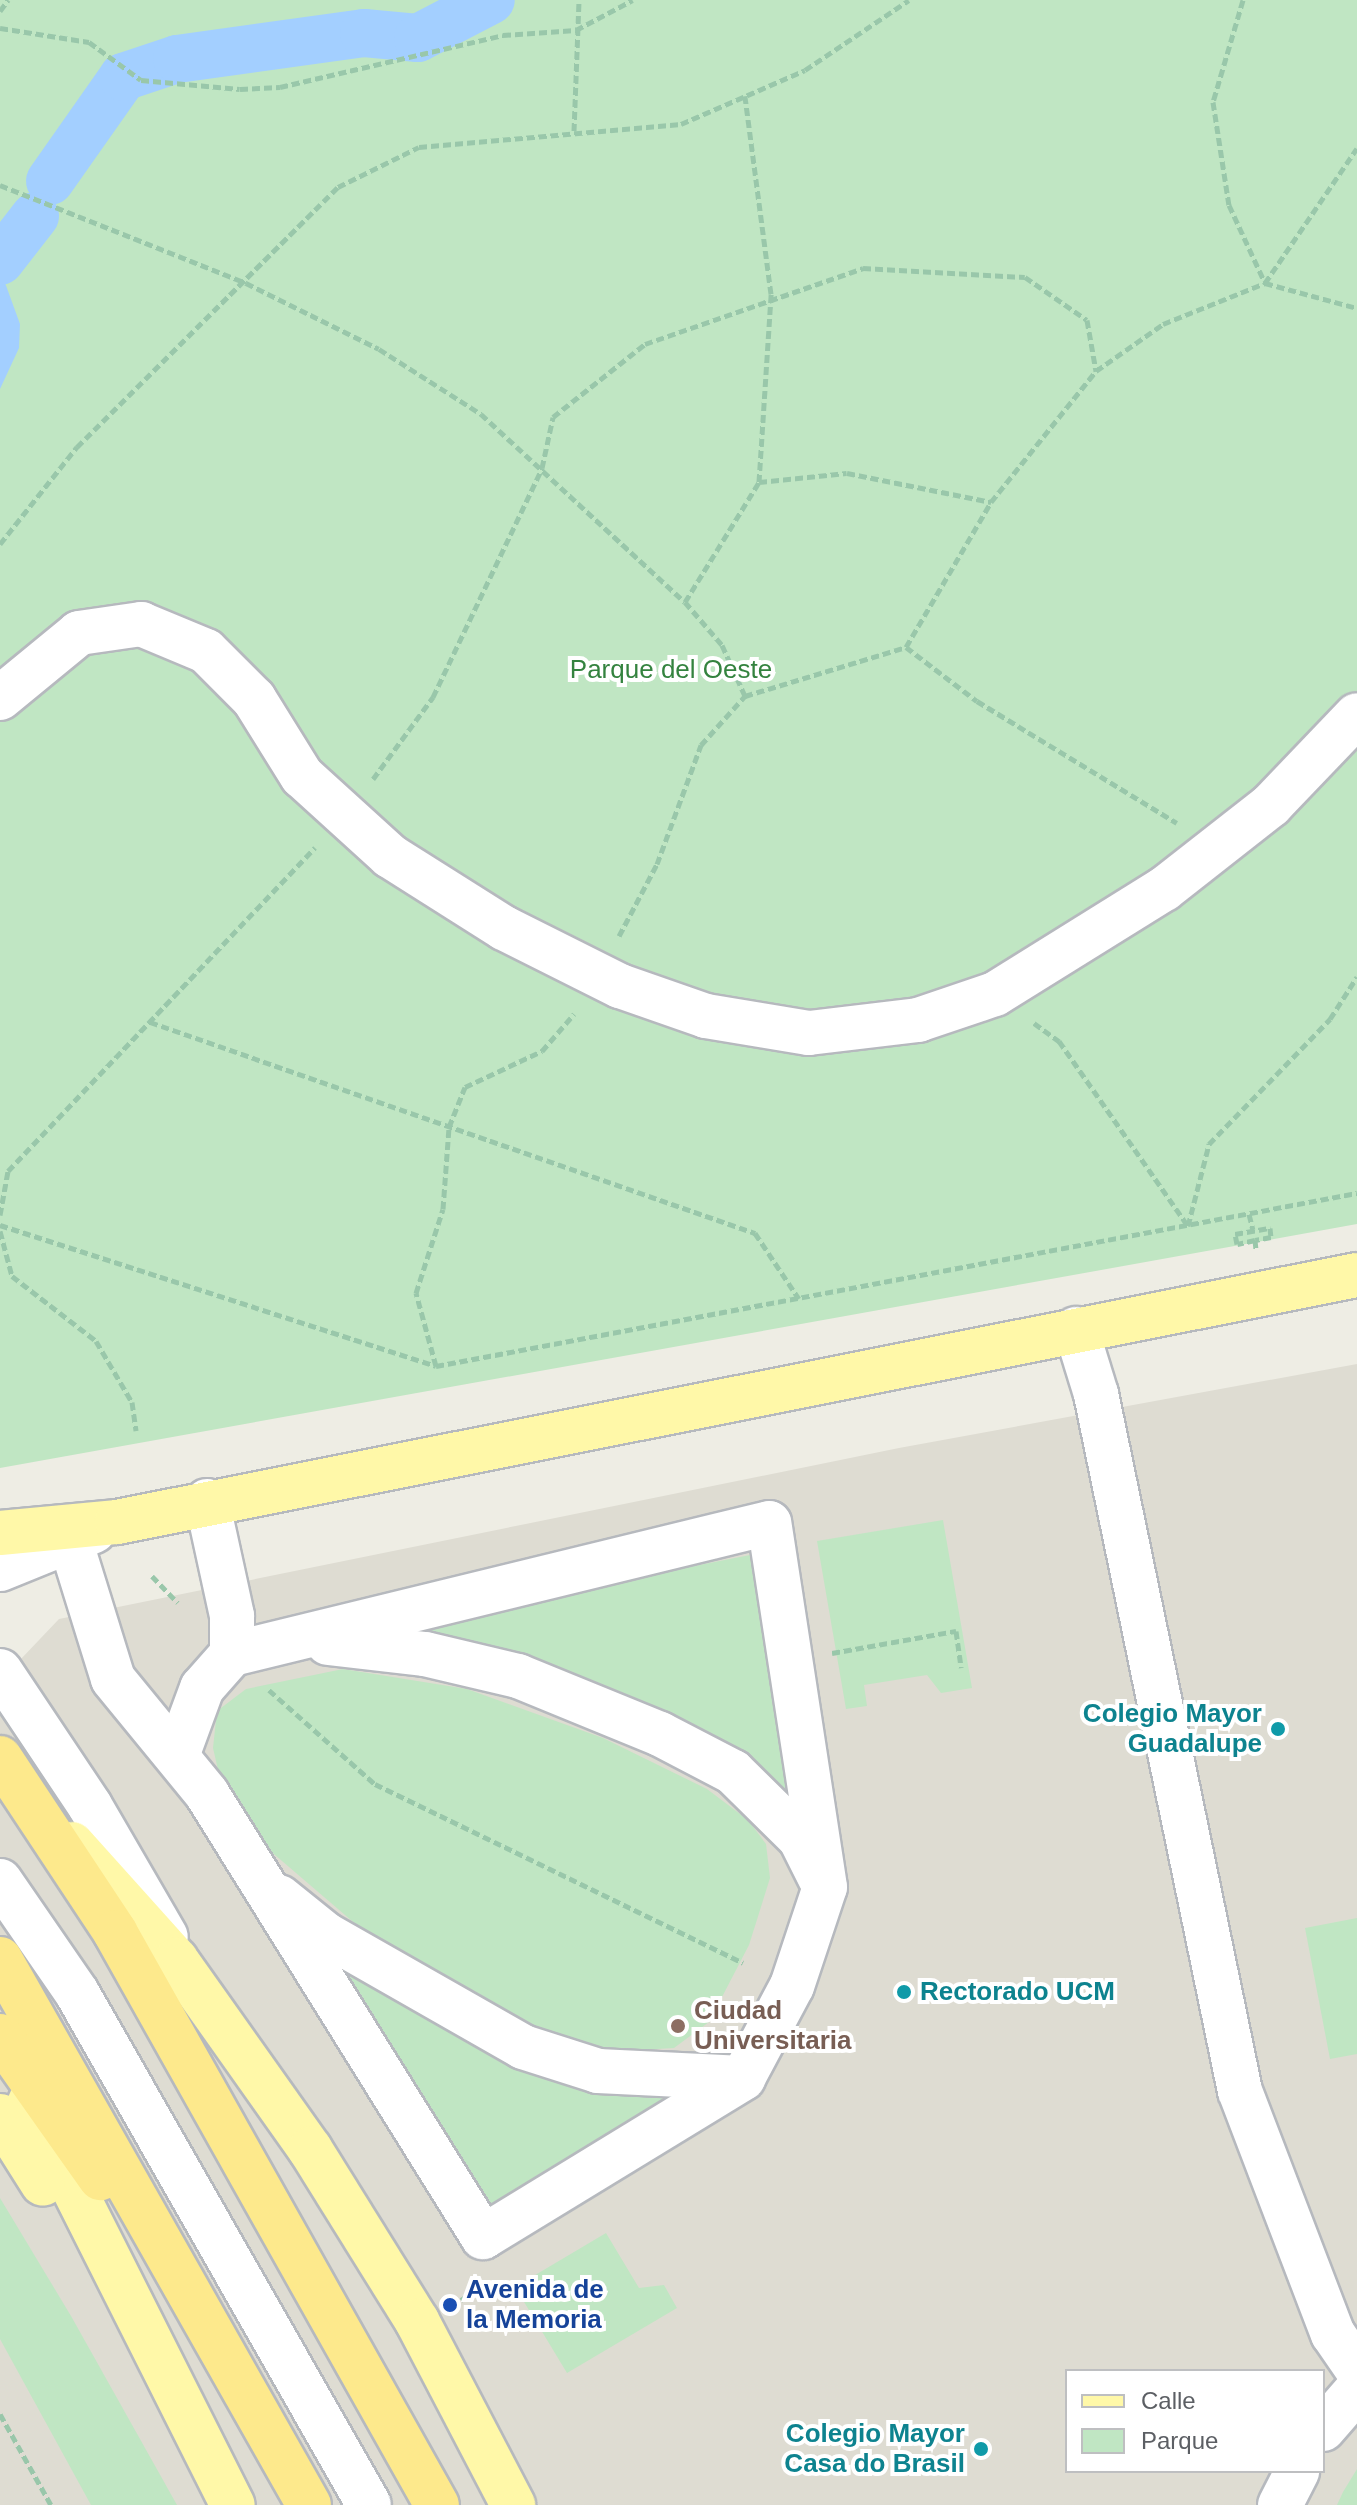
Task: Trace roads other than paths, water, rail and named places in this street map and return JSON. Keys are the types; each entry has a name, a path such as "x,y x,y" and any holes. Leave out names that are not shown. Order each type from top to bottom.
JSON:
{"highway":[{"path":"0,1758 31,1798 123,1945 437,2505"},
{"path":"0,1959 224,2347 309,2505"},
{"path":"0,2036 224,2347"}],"main road":[{"path":"0,1533 117,1522 207,1501 1357,1275"},
{"path":"31,1798 176,1960 310,2149 417,2321 513,2505"},
{"path":"0,2043 233,2505"},
{"path":"0,2116 138,2316"}],"street":[{"path":"0,698 79,633 141,624 206,651 254,699 302,776 390,856 504,928 599,975 706,1016 809,1033 918,1020 995,994 1217,848 1271,805 1357,715"},
{"path":"1076,1329 1096,1394 1240,2091 1333,2334 1357,2369"},
{"path":"207,1501 232,1616 247,1668"},
{"path":"0,1569 117,1522"},
{"path":"70,1540 113,1679 177,1756 483,2237 743,2078 792,1986 825,1887 769,1523 297,1640 247,1668 202,1688 177,1756"},
{"path":"297,1640 425,1654 518,1676 660,1734 733,1772 800,1838 825,1887"},
{"path":"0,1671 90,1806 176,1960"},
{"path":"258,1880 325,1934 523,2047 598,2071 743,2078"},
{"path":"0,1881 77,1993 369,2505"},
{"path":"1325,2427 1357,2390"},
{"path":"1280,2505 1296,2473"}],"water":[{"path":"0,269 20,324 19,348 0,389"}],"waterway":[{"path":"50,181 123,77 177,59 364,33 418,38 491,0"},
{"path":"0,261 35,216"}],"place":[{"name":"Colegio Mayor Guadalupe","path":"1278,1729"},
{"name":"Rectorado UCM","path":"904,1992"},
{"name":"Ciudad Universitaria","path":"678,2026"},
{"name":"Avenida de la Memoria","path":"450,2305"},
{"name":"Colegio Mayor Casa do Brasil","path":"981,2449"}],"park label":[{"name":"Parque del Oeste","path":"671,670"}]}
